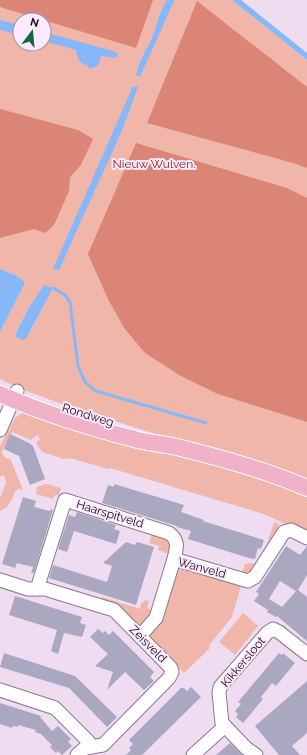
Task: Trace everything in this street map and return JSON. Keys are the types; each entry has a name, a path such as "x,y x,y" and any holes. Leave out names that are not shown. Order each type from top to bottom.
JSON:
{"main road":[{"name":"Rondweg","path":"0,383 10,395 58,406 143,433 176,446 260,471 307,488"}],"street":[{"path":"0,430 10,395"},
{"name":"Haarspitveld","path":"37,589 65,500 169,533 176,539 177,544 174,559"},
{"name":"Wanveld","path":"140,636 156,618 174,559 245,581 251,581 256,577 282,534 287,530 294,531 307,538"},
{"name":"Zeisveld","path":"0,580 28,589 45,589 114,610 169,665 172,672 171,674 103,745 85,748 77,755"},
{"name":"Kikkersloot","path":"225,726 222,723 219,693 220,687 267,633 273,629 279,632 307,654"},
{"path":"0,690 55,708 88,741 92,747"},
{"path":"193,755 225,726 246,748 256,755"}],"green space":[{"name":"Nieuw Wulven.","path":"0,0 232,0 307,60 307,482 61,404 0,379 0,332 24,285 24,281 15,275 0,269","holes":["44,286 52,289 31,330 16,333 28,309"]},
{"path":"0,0 153,0 136,48 52,23 52,12 17,12 0,7"},
{"path":"197,1 307,87 307,168 147,123"},
{"path":"0,109 78,130 93,139 81,165 70,177 69,191 54,225 45,233 34,229 0,238"},
{"path":"136,143 287,188 307,198 307,422 218,394 181,376 145,353 124,328 108,299 88,254"},
{"path":"24,412 228,467 307,494 307,534 264,514 110,468 108,469 70,458 64,459 42,452 36,443 40,439 37,435 31,440 12,432 2,452 5,457 11,460 23,490 19,489 15,491 12,500 0,511 0,498 6,483 4,475 0,477 0,446 15,418"},
{"path":"46,484 61,488 59,495 55,495 53,499 36,494 37,487"},
{"path":"274,522 279,524 277,530 280,532 249,576 242,573 245,564 254,564 267,544"},
{"path":"153,533 172,541 169,554 158,550 159,546 149,543"},
{"path":"177,566 241,586 232,617 210,644 209,649 184,673 149,639 148,633"},
{"path":"102,597 140,609 142,602 145,600 149,601 147,608 154,611 141,627 138,627 101,601"},
{"path":"243,613 258,626 235,655 219,642"}],"water":[{"path":"167,0 174,1 140,77 136,75 139,65 152,38 160,14"},
{"path":"232,0 241,0 307,53 307,60"},
{"path":"0,20 12,23 12,33 0,30"},
{"path":"52,34 113,51 118,55 115,58 101,56 99,65 89,69 88,65 79,60 76,50 52,43"},
{"path":"133,86 138,87 123,128 59,270 53,269"},
{"path":"0,269 15,275 24,281 24,285 0,332"},
{"path":"44,285 53,288 27,337 23,340 16,337 16,333 28,309"}],"building":[{"path":"10,434 33,446 45,479 30,485 19,456 4,449"},
{"path":"114,484 184,505 181,512 204,520 203,521 264,540 261,549 258,548 255,559 249,558 188,539 191,531 102,503 108,485 114,487"},
{"path":"23,497 36,501 34,507 50,511 51,509 53,510 34,573 31,573 33,567 17,563 15,568 2,564"},
{"path":"77,512 116,525 114,529 120,531 116,544 74,531 67,552 58,549 69,515 75,517"},
{"path":"126,542 135,545 137,542 154,547 136,605 49,578 53,565 107,582 112,566 103,563"},
{"path":"286,546 300,555 307,546 307,575 298,590 307,597 307,641 277,616 276,617 267,612 268,610 254,601 259,594 256,592","holes":["280,581 296,591 282,607 269,599"]},
{"path":"15,596 82,617 80,623 86,625 82,637 64,633 58,654 51,651 57,630 9,615"},
{"path":"98,629 103,633 105,631 109,635 113,631 154,672 150,677 154,681 144,690 125,672 107,690 113,672 95,666 108,654 90,637"},
{"path":"4,653 75,676 117,717 107,727 69,688 0,667"},
{"path":"279,653 282,655 283,653 295,663 276,686 272,683 261,697 263,699 243,723 236,717 238,714 235,711 241,704 238,702"},
{"path":"307,681 307,733 292,746 300,755 279,755 255,726"},
{"path":"191,687 201,697 142,755 126,755 131,750 129,748 133,744 129,740 181,688 184,688 187,691"},
{"path":"0,703 41,716 40,717 52,731 58,726 71,739 68,742 72,746 62,755 58,751 56,753 50,747 52,745 41,734 35,732 36,730 18,725 18,727 13,726 12,728 0,724"},
{"path":"230,743 242,755 216,755"}],"waterway":[{"path":"53,288 64,294 70,302 78,366 85,382 96,391 206,423"}]}
